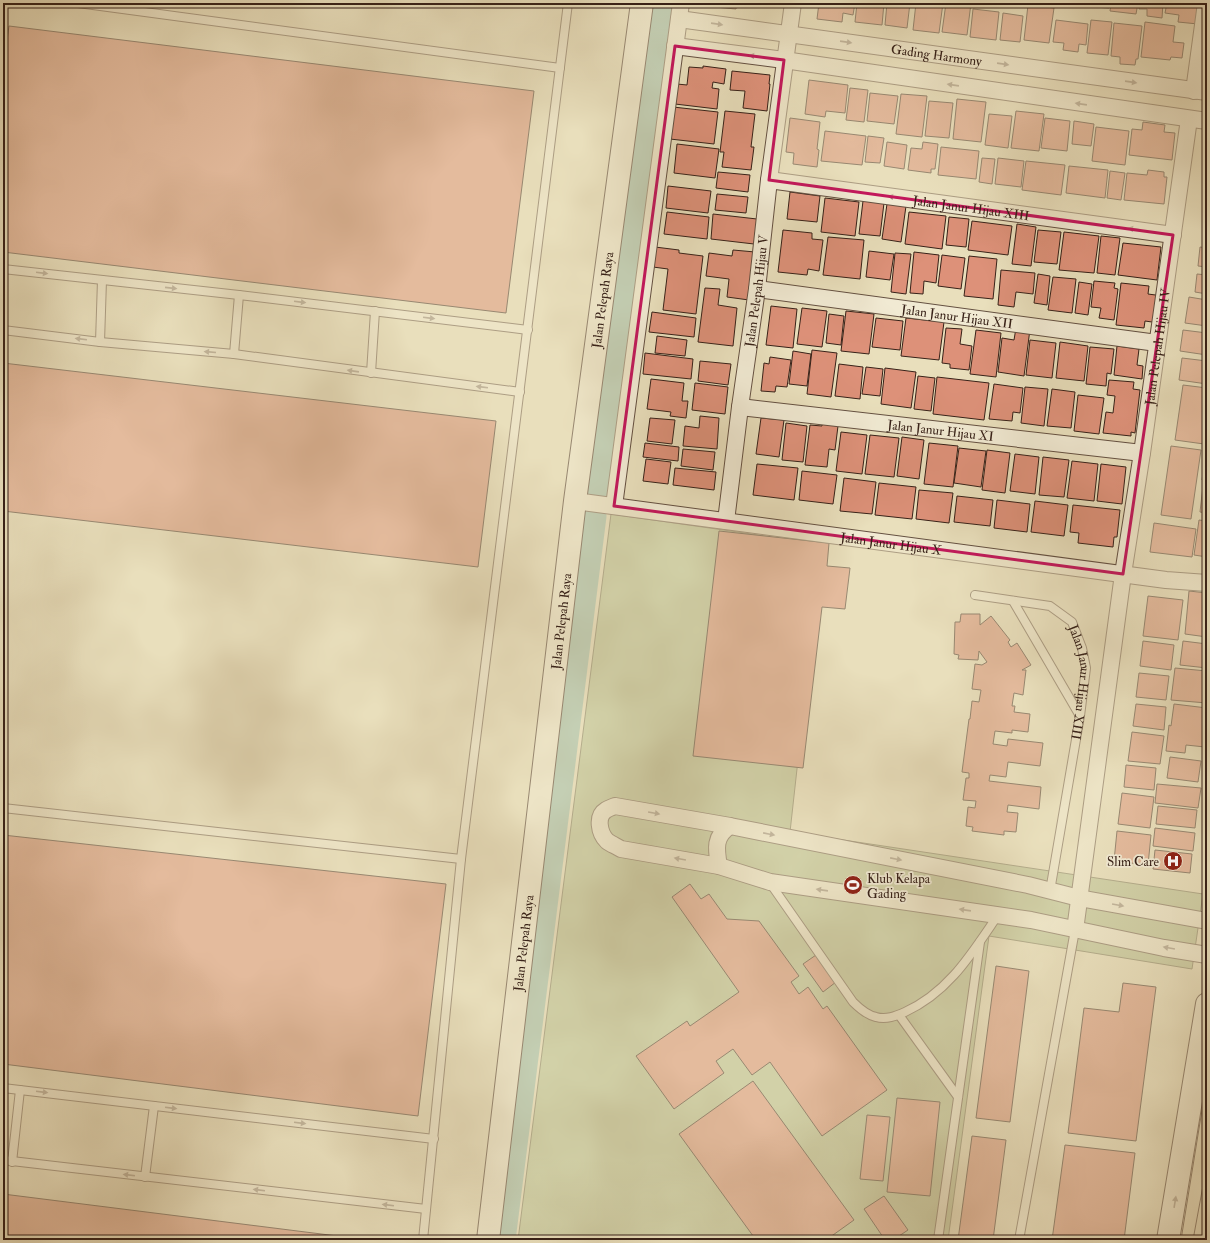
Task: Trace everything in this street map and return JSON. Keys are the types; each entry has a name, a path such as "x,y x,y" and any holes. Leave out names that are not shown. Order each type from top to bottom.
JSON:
{"street":[{"name":"Jalan Pelepah Raya","path":"488,1240 575,501 642,3"},
{"path":"606,505 681,3"},
{"name":"Jalan Pelepah Hijau V","path":"726,521 740,407 757,290 784,60 793,3"},
{"path":"1201,92 1206,3"},
{"name":"Gading Harmony","path":"679,19 1201,92"},
{"name":"Gading Harmony","path":"675,46 784,60 1207,121"},
{"name":"Jalan Pelepah Hijau IV","path":"1075,930 1123,574 1142,453 1189,119"},
{"name":"Jalan Janur Hijau XIII","path":"769,180 1173,235"},
{"name":"Jalan Janur Hijau XII","path":"757,290 1157,343"},
{"name":"Jalan Janur Hijau XI","path":"740,407 1142,453"},
{"name":"Jalan Janur Hijau X","path":"575,501 1166,580 1207,583"},
{"path":"1207,921 1080,898 730,826 615,806 606,810 600,818 600,829 604,838 621,849 719,866 770,882 1031,920 1075,930 1207,955"},
{"path":"719,866 717,843 723,831 730,826"},
{"path":"1168,1240 1207,1004"}],"lane":[{"path":"78,3 560,68"},
{"path":"423,1240 461,859 568,3"},
{"path":"3,269 239,295 528,330"},
{"path":"100,342 102,280"},
{"path":"234,354 239,295"},
{"path":"371,373 374,311"},
{"path":"3,330 100,342 234,354 520,392"},
{"name":"Jalan Janur Hijau XIII","path":"976,595 1050,606 1072,622 1082,648 1086,668 1080,716 1050,891"},
{"path":"1013,601 1080,716"},
{"path":"3,808 461,859"},
{"path":"770,882 853,1002 862,1010 875,1017 888,1018 899,1015 935,994 956,974 998,915"},
{"path":"1019,1240 1075,930"},
{"path":"938,1240 981,940"},
{"path":"899,1015 958,1096"},
{"path":"3,1088 434,1139"},
{"path":"12,1162 20,1090"},
{"path":"145,1177 154,1106"},
{"path":"3,1160 426,1209"}],"highlighted area":[{"path":"675,46 784,60 769,180 1173,235 1123,574 614,506"}],"green space":[{"name":"Klub Kelapa Gading","path":"611,514 822,544 790,832 1203,894 1192,969 989,936 948,1240 518,1240"}],"building":[{"path":"708,3 737,3 736,9 715,7 716,4"},
{"path":"744,3 776,3 775,7"},
{"path":"819,3 855,3 853,15 843,13 842,22 817,19"},
{"path":"857,3 884,3 882,25 855,22"},
{"path":"887,3 910,3 907,28 885,25"},
{"path":"916,3 943,3 939,33 913,30"},
{"path":"946,3 971,3 967,35 942,32"},
{"path":"1077,3 1093,3 1092,7 1076,5"},
{"path":"1093,3 1109,3 1109,8 1093,7"},
{"path":"1111,3 1138,3 1136,14 1110,11"},
{"path":"1140,3 1163,3 1162,18 1147,16 1147,9 1139,9"},
{"path":"1167,3 1201,3 1198,24 1178,22 1179,15 1165,13"},
{"path":"1028,5 1054,8 1049,43 1024,40"},
{"path":"973,9 999,12 996,40 970,37"},
{"path":"1003,13 1023,16 1020,42 1000,40"},
{"path":"1056,20 1088,24 1086,45 1079,44 1078,52 1063,50 1064,43 1053,42"},
{"path":"1091,20 1112,22 1108,55 1087,53"},
{"path":"1145,22 1175,26 1173,42 1184,43 1182,58 1171,57 1170,60 1141,57"},
{"path":"1114,23 1142,26 1138,59 1136,59 1135,65 1120,64 1120,57 1111,56"},
{"path":"9,26 534,91 506,313 3,252 3,70"},
{"path":"703,66 726,69 724,84 713,82 712,88 719,89 717,109 675,104 677,84 687,85 689,67 703,68"},
{"path":"732,71 770,75 767,111 743,108 745,91 730,90"},
{"path":"809,80 848,85 845,113 826,111 825,117 805,114"},
{"path":"850,88 868,90 864,122 846,120"},
{"path":"870,93 898,96 894,124 867,121"},
{"path":"901,94 927,96 922,137 896,134"},
{"path":"957,99 986,102 981,142 953,139"},
{"path":"929,101 953,103 949,138 925,136"},
{"path":"673,107 718,112 714,144 670,139"},
{"path":"725,111 755,114 751,147 754,147 751,170 722,167 724,152 720,152"},
{"path":"1016,111 1044,114 1039,151 1011,148"},
{"path":"989,114 1012,116 1008,148 985,145"},
{"path":"790,118 820,122 817,167 793,164 794,153 786,152"},
{"path":"1045,118 1070,121 1067,151 1041,148"},
{"path":"1074,121 1094,124 1091,146 1072,144"},
{"path":"1143,122 1165,125 1164,132 1175,133 1172,160 1129,155 1132,129 1142,130"},
{"path":"1096,127 1129,131 1125,165 1092,161"},
{"path":"825,131 866,136 862,165 821,161"},
{"path":"868,136 884,138 880,163 865,162"},
{"path":"887,142 907,145 904,169 884,166"},
{"path":"923,142 938,144 935,169 931,169 931,173 908,170 911,148 922,149"},
{"path":"677,144 719,149 715,178 674,173"},
{"path":"941,147 979,151 976,179 938,175"},
{"path":"982,158 995,159 992,184 979,182"},
{"path":"998,158 1024,161 1021,187 995,184"},
{"path":"1026,161 1065,165 1061,195 1022,190"},
{"path":"1069,166 1108,170 1105,198 1066,193"},
{"path":"1148,170 1164,172 1164,177 1167,177 1164,204 1124,200 1127,173 1147,175"},
{"path":"1110,171 1125,173 1121,200 1107,198"},
{"path":"718,172 750,175 748,192 716,188"},
{"path":"668,186 711,191 708,213 666,208"},
{"path":"790,192 820,196 817,222 787,219"},
{"path":"717,194 748,197 746,213 715,210"},
{"path":"825,198 859,202 855,236 821,232"},
{"path":"863,201 884,203 880,236 859,234"},
{"path":"887,204 906,206 901,242 882,239"},
{"path":"667,212 709,217 707,239 664,234"},
{"path":"909,212 946,216 942,249 905,244"},
{"path":"713,214 757,219 754,244 711,239"},
{"path":"949,217 969,219 966,247 946,245"},
{"path":"972,221 1012,226 1008,255 968,250"},
{"path":"1017,224 1036,227 1031,266 1012,264"},
{"path":"783,230 812,233 812,239 823,240 819,271 808,269 807,275 778,272"},
{"path":"1038,230 1061,232 1057,264 1034,262"},
{"path":"1064,232 1099,236 1094,273 1059,270"},
{"path":"1101,236 1120,238 1115,275 1097,273"},
{"path":"828,237 864,240 860,279 823,275"},
{"path":"1123,243 1161,247 1157,280 1118,275"},
{"path":"655,247 679,250 679,253 703,256 696,314 663,310 668,269 653,267"},
{"path":"1200,247 1207,248 1207,267 1198,266"},
{"path":"733,250 755,252 749,300 727,297 729,279 706,276 709,253 732,256"},
{"path":"869,251 894,254 890,280 866,277"},
{"path":"914,252 939,255 936,283 924,281 923,294 910,293"},
{"path":"895,253 911,254 906,294 891,292"},
{"path":"942,255 965,258 961,289 938,286"},
{"path":"969,256 997,259 993,299 964,296"},
{"path":"1001,270 1035,273 1033,294 1016,292 1014,307 998,305"},
{"path":"1038,274 1050,276 1047,305 1034,303"},
{"path":"1197,274 1207,275 1207,294 1195,292"},
{"path":"1053,277 1076,279 1072,313 1048,310"},
{"path":"1094,281 1115,283 1114,288 1118,289 1114,320 1099,318 1101,308 1091,307"},
{"path":"1079,282 1092,284 1088,315 1075,313"},
{"path":"1121,283 1149,286 1148,294 1163,296 1159,323 1145,321 1144,328 1116,325"},
{"path":"705,288 720,289 718,305 737,308 733,346 698,342"},
{"path":"1189,297 1207,300 1207,326 1185,323"},
{"path":"771,306 797,309 793,348 766,345"},
{"path":"802,308 827,311 822,347 797,344"},
{"path":"846,311 874,314 869,354 841,351"},
{"path":"652,312 696,318 694,337 649,332"},
{"path":"829,314 844,316 841,345 826,343"},
{"path":"876,318 903,321 900,350 872,347"},
{"path":"906,318 944,322 939,360 901,356"},
{"path":"946,328 962,329 960,344 972,346 969,370 950,368 950,364 942,363"},
{"path":"1016,328 1030,329 1024,376 998,372 1002,338 1014,340"},
{"path":"976,330 1001,333 996,377 970,374"},
{"path":"1183,330 1207,333 1207,355 1180,351"},
{"path":"657,336 687,340 685,356 655,353"},
{"path":"1030,340 1056,343 1052,378 1026,375"},
{"path":"1060,342 1088,346 1084,381 1056,378"},
{"path":"1117,346 1139,349 1137,365 1143,366 1142,379 1114,375"},
{"path":"1090,347 1114,349 1111,374 1107,373 1106,386 1086,384"},
{"path":"812,350 837,353 831,397 807,394"},
{"path":"793,351 811,354 807,386 789,384"},
{"path":"645,353 693,359 691,379 643,374"},
{"path":"770,357 791,360 787,387 776,386 775,392 761,391 764,363 769,364"},
{"path":"1182,358 1207,361 1207,384 1179,380"},
{"path":"700,361 731,364 728,385 698,381"},
{"path":"3,363 496,421 478,567 3,511"},
{"path":"839,364 863,367 860,399 835,396"},
{"path":"866,367 883,369 880,396 862,394"},
{"path":"885,368 916,372 911,408 881,404"},
{"path":"918,376 935,378 931,411 914,409"},
{"path":"937,377 989,383 984,420 933,414"},
{"path":"651,379 684,383 682,401 688,401 686,418 670,416 671,412 647,409"},
{"path":"1109,380 1134,382 1133,389 1140,390 1135,433 1131,432 1131,436 1103,433 1106,412 1113,413 1115,396 1107,395"},
{"path":"695,383 728,387 725,414 692,410"},
{"path":"994,384 1023,388 1020,413 1013,412 1012,421 989,419"},
{"path":"1183,385 1207,388 1207,426 1204,444 1175,440"},
{"path":"1025,387 1048,389 1044,426 1021,423"},
{"path":"1052,389 1075,392 1071,428 1047,426"},
{"path":"1078,395 1104,398 1099,434 1074,431"},
{"path":"700,416 719,418 717,449 683,446 685,426 699,428"},
{"path":"650,418 675,420 672,444 647,441"},
{"path":"761,418 784,420 779,457 756,454"},
{"path":"786,423 807,426 803,462 782,460"},
{"path":"822,424 838,426 835,450 829,449 827,467 805,465 810,425 822,426"},
{"path":"841,432 867,435 862,474 836,471"},
{"path":"870,435 899,438 894,477 865,474"},
{"path":"902,437 924,440 919,479 897,476"},
{"path":"645,443 679,447 678,461 643,457"},
{"path":"929,443 958,446 953,487 924,484"},
{"path":"1171,446 1201,450 1191,519 1161,515"},
{"path":"959,448 986,451 981,487 954,483"},
{"path":"683,449 715,452 713,470 681,466"},
{"path":"987,450 1010,453 1005,493 982,490"},
{"path":"1207,450 1207,481 1202,480"},
{"path":"1015,454 1039,457 1035,494 1010,491"},
{"path":"1043,457 1069,460 1064,497 1039,495"},
{"path":"646,459 671,462 668,484 643,481"},
{"path":"1072,461 1098,464 1094,501 1067,498"},
{"path":"757,464 798,468 794,500 753,495"},
{"path":"1101,464 1126,467 1122,504 1097,501"},
{"path":"675,468 716,472 714,490 673,485"},
{"path":"802,471 837,475 833,504 799,500"},
{"path":"844,478 876,482 872,514 840,511"},
{"path":"879,483 916,487 912,519 875,515"},
{"path":"1203,486 1207,487 1207,513 1200,512"},
{"path":"919,490 953,493 949,523 916,519"},
{"path":"957,496 993,500 990,526 954,522"},
{"path":"997,500 1030,504 1027,532 994,528"},
{"path":"1035,501 1068,505 1064,536 1031,532"},
{"path":"1073,505 1120,510 1117,537 1114,537 1113,547 1078,543 1079,533 1070,532"},
{"path":"1199,520 1207,521 1207,557 1194,555"},
{"path":"1154,523 1196,529 1192,557 1150,552"},
{"path":"719,531 829,543 827,566 850,568 845,609 822,607 803,768 693,756"},
{"path":"1189,591 1207,593 1207,637 1185,634"},
{"path":"1148,596 1183,600 1178,640 1143,636"},
{"path":"961,614 980,614 980,625 991,616 1010,640 1008,642 1011,647 1017,643 1031,665 1022,670 1026,670 1023,695 1014,693 1012,706 1015,706 1014,712 1030,714 1028,732 1012,730 1012,733 995,731 993,744 1007,746 1008,739 1043,743 1040,766 1008,762 1006,777 990,775 989,781 1041,787 1039,809 1008,805 1007,812 1018,813 1016,832 1004,831 1004,835 972,831 973,827 966,826 968,807 975,808 976,801 963,800 966,778 969,778 969,773 962,772 972,701 979,702 981,690 972,689 975,664 982,665 987,662 979,651 978,660 958,659 959,655 954,654 955,622 960,622"},
{"path":"1143,641 1174,645 1171,670 1140,666"},
{"path":"1183,641 1207,644 1207,668 1180,665"},
{"path":"1175,668 1207,671 1207,703 1171,700"},
{"path":"1139,673 1169,676 1166,700 1136,697"},
{"path":"1136,704 1166,707 1164,730 1133,726"},
{"path":"1174,704 1207,708 1207,734 1205,747 1186,745 1185,753 1166,751 1169,725 1171,726"},
{"path":"1132,732 1164,736 1160,764 1128,761"},
{"path":"1170,757 1201,761 1198,782 1167,778"},
{"path":"1126,765 1156,768 1154,790 1124,787"},
{"path":"1157,784 1201,788 1198,808 1155,803"},
{"path":"1122,793 1154,797 1150,828 1118,824"},
{"path":"1158,806 1197,810 1195,828 1156,824"},
{"path":"1155,828 1195,833 1193,851 1153,846"},
{"path":"1117,831 1151,835 1148,865 1114,861"},
{"path":"3,835 446,884 418,1116 3,1064"},
{"name":"Slim Care","path":"1155,850 1192,854 1190,873 1153,869"},
{"path":"690,884 701,899 709,894 727,919 759,921 799,976 791,982 799,994 808,987 823,1009 827,1006 887,1090 822,1136 770,1062 752,1075 733,1049 716,1061 724,1073 674,1109 636,1056 687,1021 690,1026 739,992 672,897"},
{"path":"816,955 836,982 823,992 803,964"},
{"path":"996,966 1029,971 1010,1122 976,1118"},
{"path":"1123,983 1156,987 1136,1141 1068,1133 1084,1008 1119,1012"},
{"path":"753,1081 854,1220 826,1240 756,1240 679,1134"},
{"path":"897,1098 940,1102 930,1196 887,1192"},
{"path":"867,1115 890,1117 883,1181 860,1179"},
{"path":"972,1136 1006,1140 993,1240 958,1240"},
{"path":"1065,1145 1135,1153 1124,1240 1052,1240"},
{"path":"3,1194 369,1240 3,1240"},
{"path":"884,1196 908,1230 893,1240 885,1240 864,1209"}],"waterway":[{"path":"595,490 659,3"},
{"path":"501,1240 592,516"}],"tram line":[{"path":"1181,1240 1207,1079"},
{"path":"1193,1240 1207,1164"}],"place":[{"name":"Slim Care","path":"1173,861"},
{"name":"Klub Kelapa Gading","path":"853,885"}]}
